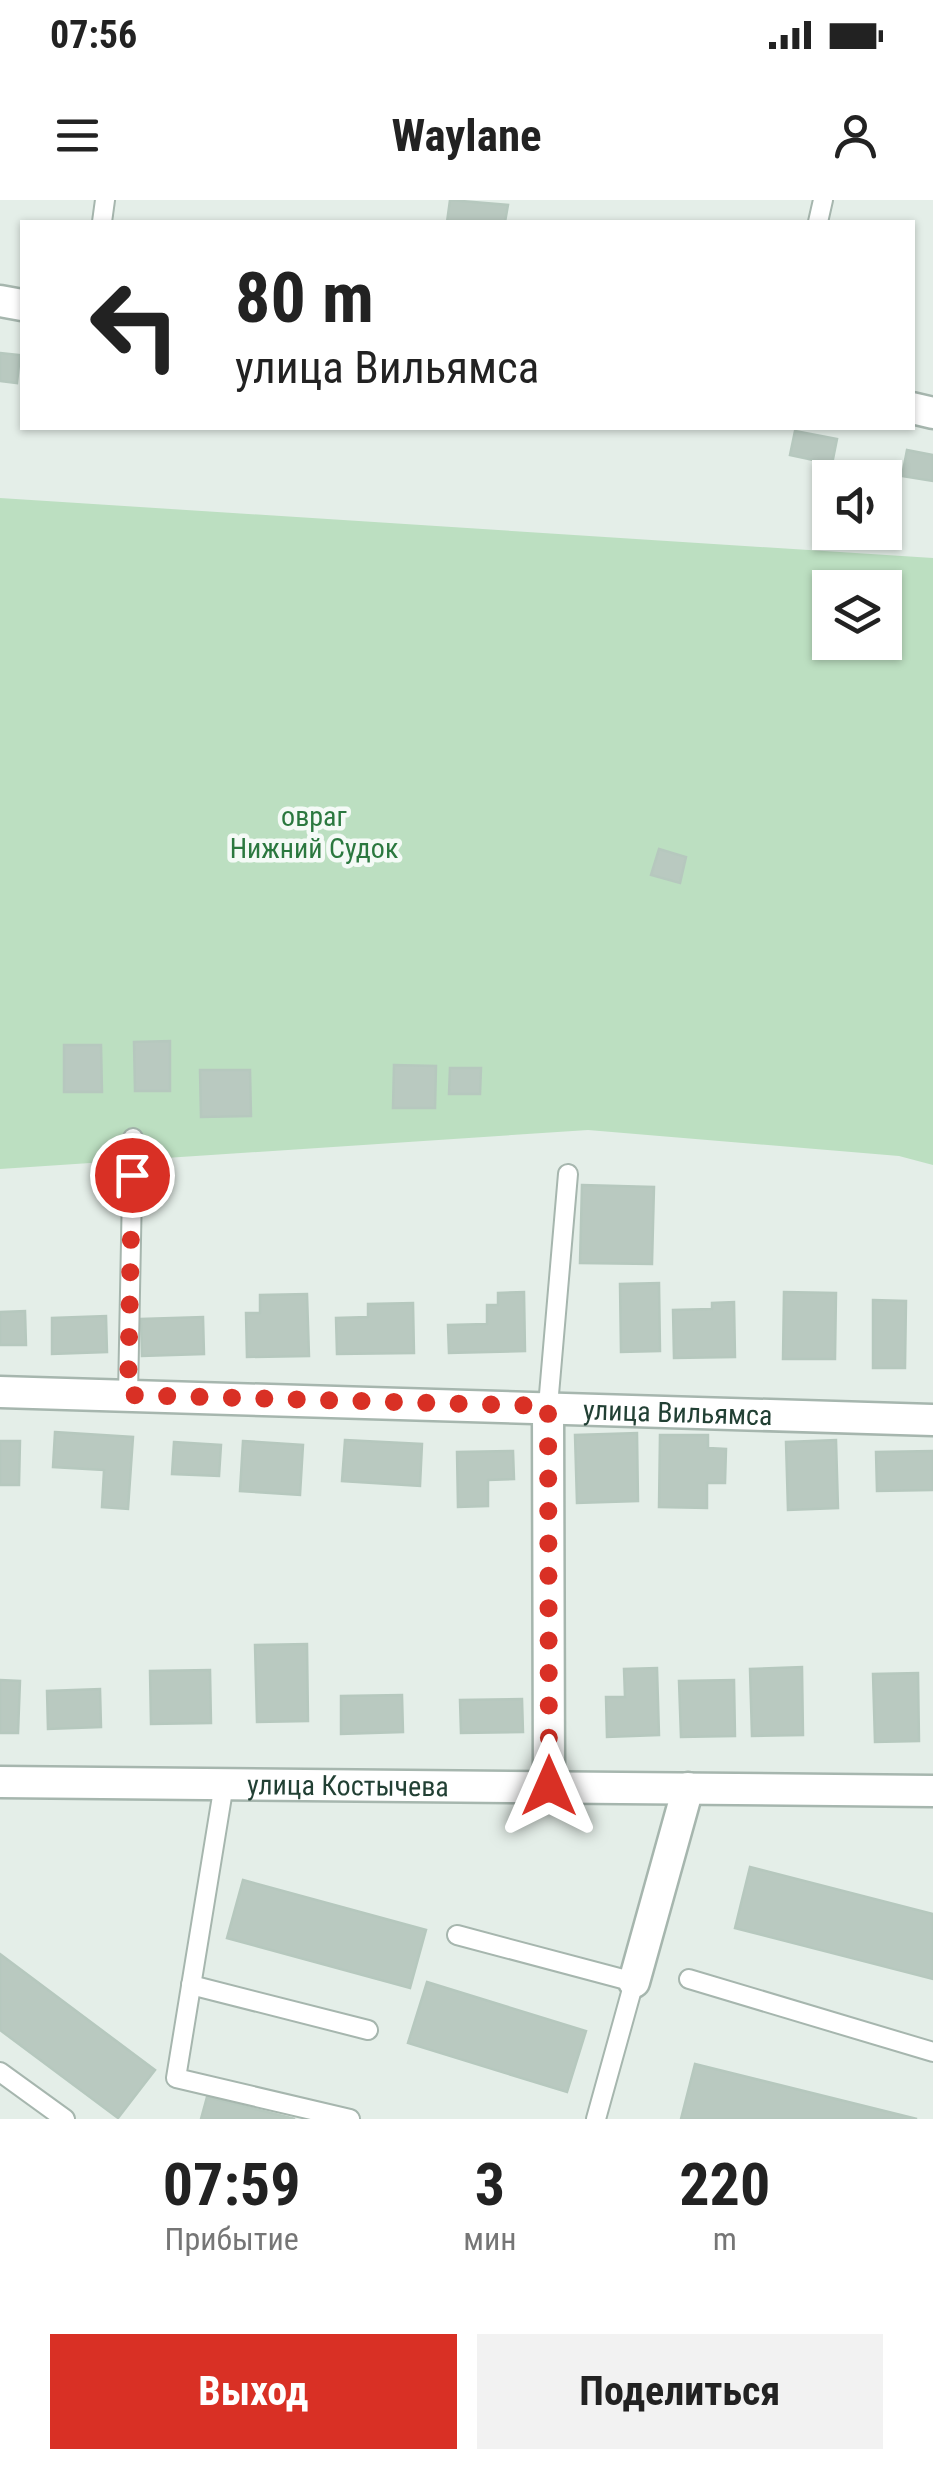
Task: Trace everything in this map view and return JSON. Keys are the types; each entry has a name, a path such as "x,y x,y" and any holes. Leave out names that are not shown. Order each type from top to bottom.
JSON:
{"street":[{"name":"улица Вильямса","path":"0,1392 933,1420"},
{"path":"548,1406 549,1786"},
{"name":"улица Костычева","path":"0,1782 933,1791"},
{"path":"634,1982 688,1788"}],"lane":[{"path":"128,1395 133,1138"},
{"path":"548,1406 568,1174"},
{"path":"224,1784 176,2078 350,2119"},
{"path":"457,1934 634,1982 596,2119"},
{"path":"689,1979 933,2052"},
{"path":"191,1986 368,2030"},
{"path":"0,2072 65,2119"}],"green space":[{"name":"овраг Нижний Судок","path":"0,498 933,558 933,1165 899,1156 588,1130 0,1169"}],"building":[{"path":"450,200 508,205 505,220 447,220"},
{"path":"0,353 20,355 17,383 0,381"},
{"path":"795,431 837,439 833,460 790,455"},
{"path":"907,450 933,455 933,481 902,476"},
{"path":"659,849 686,857 680,883 651,875"},
{"path":"170,1041 170,1091 135,1091 134,1042"},
{"path":"64,1045 101,1045 102,1092 64,1092"},
{"path":"394,1065 436,1066 435,1108 393,1108"},
{"path":"450,1068 481,1068 480,1094 449,1094"},
{"path":"200,1070 250,1070 251,1116 201,1117"},
{"path":"582,1185 654,1187 652,1264 580,1263"},
{"path":"659,1283 660,1351 621,1352 620,1284"},
{"path":"524,1292 525,1351 449,1353 448,1325 487,1324 487,1305 498,1305 498,1293"},
{"path":"784,1292 836,1293 835,1359 783,1359"},
{"path":"307,1294 309,1356 247,1357 246,1313 260,1313 260,1295"},
{"path":"873,1300 906,1301 905,1368 873,1368"},
{"path":"734,1302 735,1357 674,1358 673,1310 712,1309 712,1303"},
{"path":"413,1303 414,1353 337,1354 336,1318 368,1317 368,1304"},
{"path":"25,1311 26,1345 0,1345 0,1312"},
{"path":"106,1316 107,1352 52,1354 52,1318"},
{"path":"203,1317 204,1354 142,1356 141,1319"},
{"path":"55,1432 133,1437 128,1509 102,1507 104,1470 53,1467"},
{"path":"637,1433 638,1501 577,1503 575,1435"},
{"path":"660,1435 708,1435 708,1448 726,1449 725,1483 707,1483 707,1508 659,1507"},
{"path":"345,1440 422,1444 420,1486 342,1481"},
{"path":"836,1440 838,1508 788,1510 786,1442"},
{"path":"0,1441 20,1441 19,1485 0,1485"},
{"path":"243,1441 303,1445 300,1495 240,1491"},
{"path":"174,1442 221,1445 219,1476 172,1474"},
{"path":"513,1451 514,1479 488,1480 488,1506 458,1507 457,1452"},
{"path":"933,1451 933,1490 877,1491 876,1452"},
{"path":"307,1644 308,1721 257,1722 255,1645"},
{"path":"802,1667 803,1735 752,1736 750,1669"},
{"path":"657,1668 659,1735 607,1737 606,1697 625,1697 624,1669"},
{"path":"210,1670 211,1723 151,1724 150,1671"},
{"path":"918,1673 919,1741 875,1742 873,1674"},
{"path":"0,1680 20,1681 18,1733 0,1733"},
{"path":"734,1680 735,1736 681,1737 679,1681"},
{"path":"100,1689 101,1727 48,1729 47,1691"},
{"path":"402,1695 403,1732 341,1734 341,1696"},
{"path":"522,1699 523,1732 461,1733 460,1700"},
{"path":"750,1867 933,1914 933,1979 735,1928"},
{"path":"243,1880 426,1930 410,1988 227,1938"},
{"path":"0,1954 155,2070 118,2118 0,2030"},
{"path":"427,1982 586,2031 567,2092 408,2043"},
{"path":"695,2064 917,2119 681,2119"},
{"path":"207,2097 295,2119 201,2119"}],"route":[{"path":"132,1175 128,1395 548,1406 549,1786"}]}
